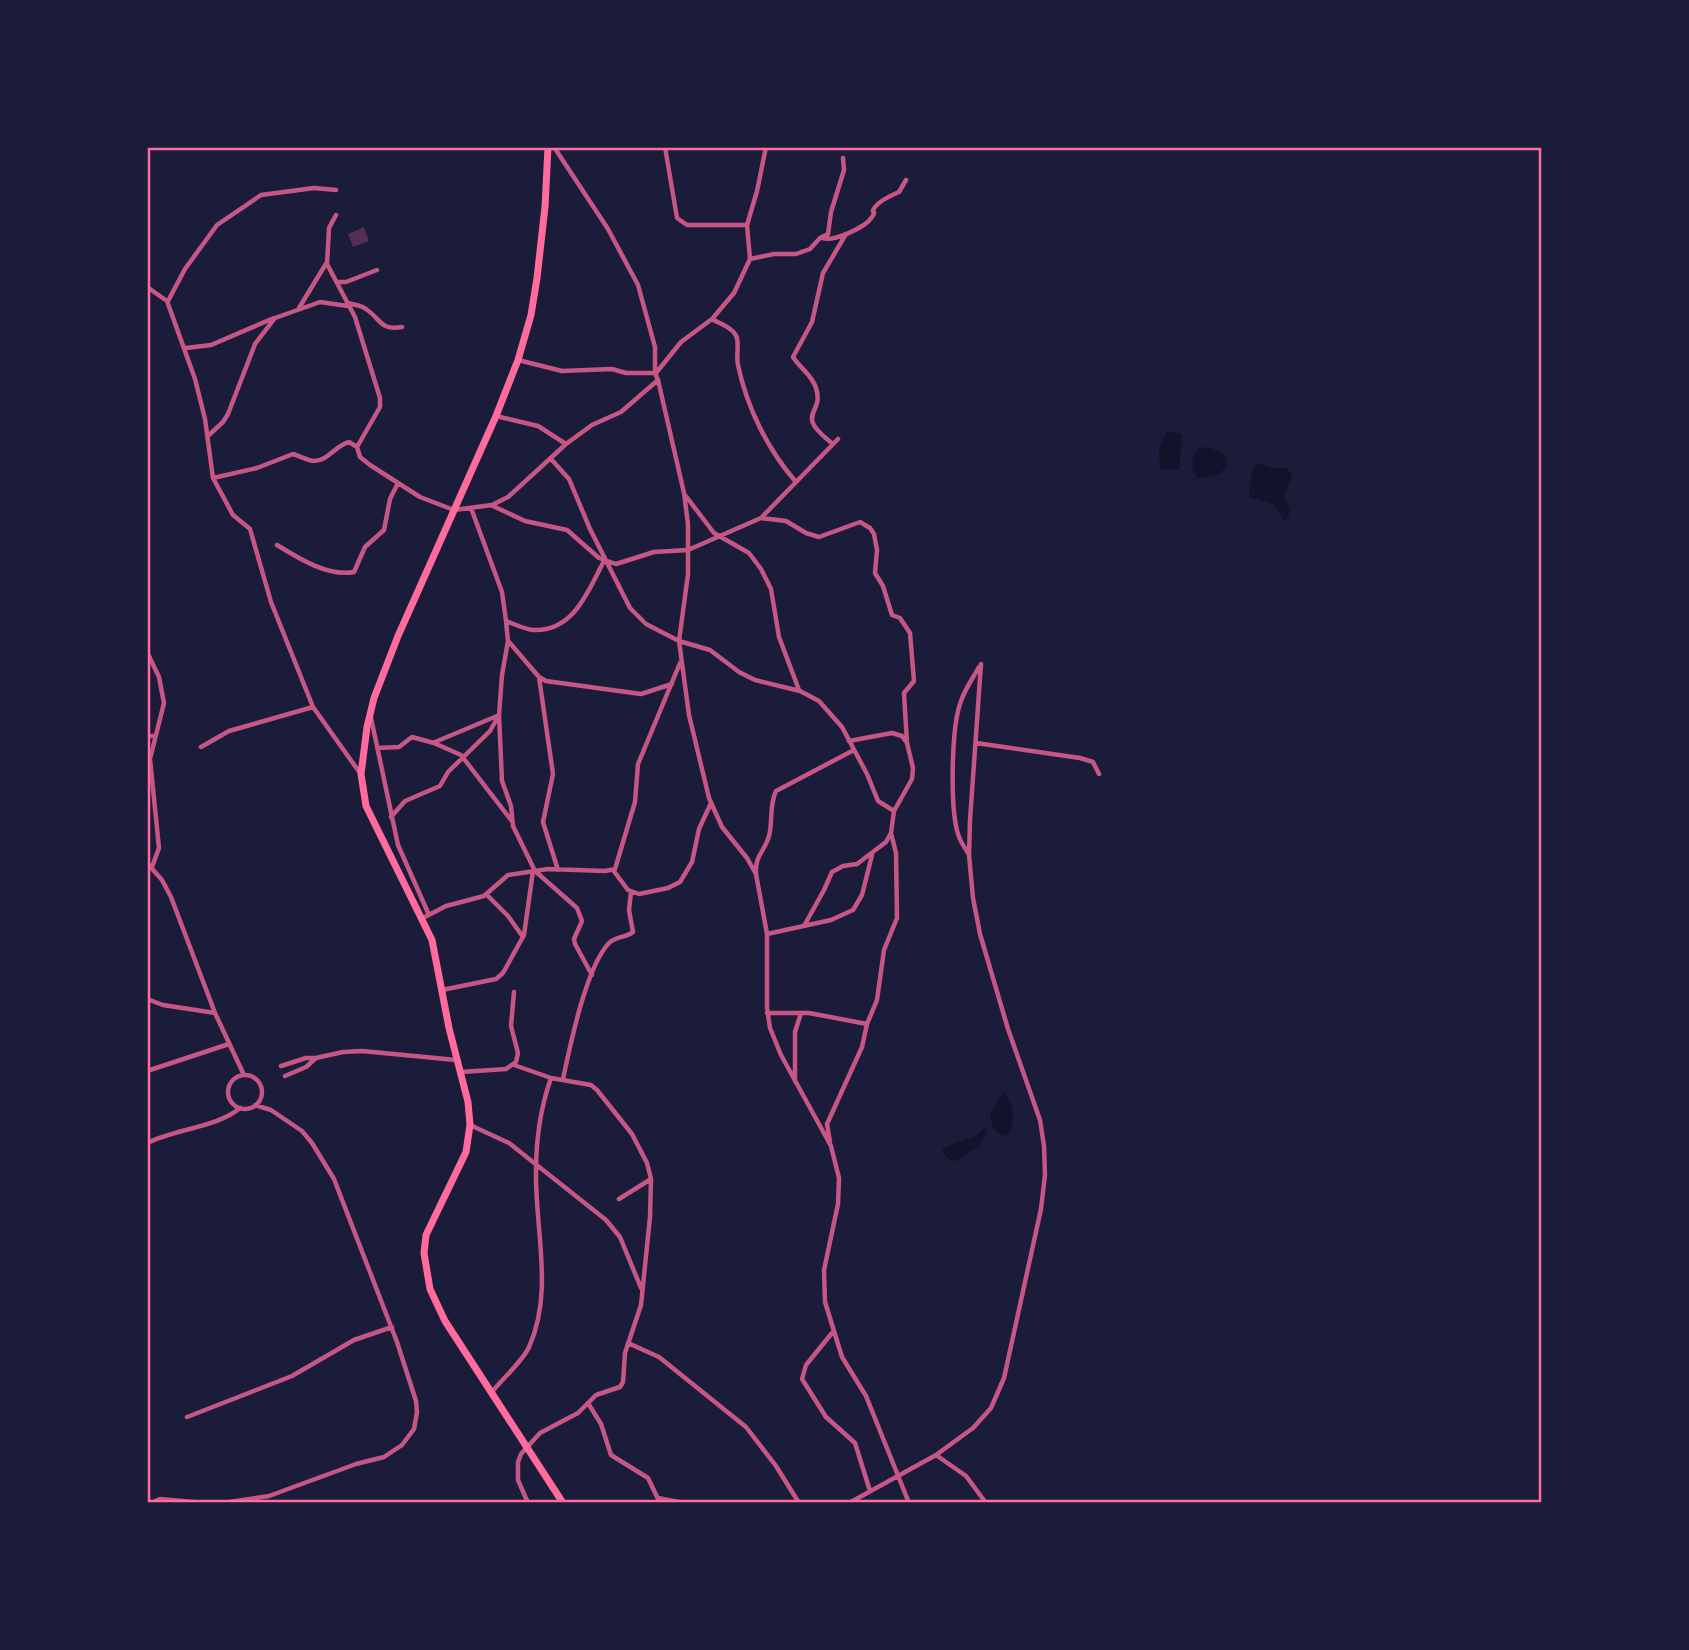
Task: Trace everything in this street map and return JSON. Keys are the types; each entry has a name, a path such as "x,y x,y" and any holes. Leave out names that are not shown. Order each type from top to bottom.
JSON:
{"main road":[{"path":"548,147 537,278 531,315 518,360 496,416 398,636 371,714 361,774 366,806 426,917 468,1102 470,1125 466,1152 426,1235 424,1253 427,1278 437,1306 563,1503"}],"street":[{"path":"554,147 608,229 638,285 655,347 655,373 684,494 688,524 688,574 679,641 690,715 711,802 722,827 756,874"},
{"path":"665,147 677,218 687,225 747,225"},
{"path":"655,373 681,342 712,319 734,293 750,259 747,225 766,147"},
{"path":"750,259 774,254 796,254 810,249 820,237 828,234 831,212 844,170 843,158"},
{"path":"820,237 828,240 858,229 872,217 875,207 890,195 899,192 906,180"},
{"path":"167,301 217,225 261,195 314,188 336,190"},
{"path":"299,309 304,296 324,270 329,228 336,215"},
{"path":"833,444 815,429 811,412 817,401 816,387 793,357 812,322 823,273 846,234"},
{"path":"327,261 355,317 380,398 380,407 357,447"},
{"path":"338,282 346,282 377,270"},
{"path":"147,287 167,301 195,379 208,436 213,478 233,515 250,529 271,602 313,707 361,774"},
{"path":"186,348 211,345 320,302 367,309 383,326 391,329 402,327"},
{"path":"208,436 228,414 255,344 275,318"},
{"path":"712,319 730,329 737,337 737,362 754,414 776,458 796,482"},
{"path":"518,360 562,371 612,369 626,373 655,373"},
{"path":"213,478 257,468 293,454 312,461 318,460 349,442 357,447 360,457 420,497 454,510 492,505 508,497 566,444 592,425 621,412 657,380"},
{"path":"496,416 538,426 566,444"},
{"path":"492,505 525,521 568,530 605,562 623,563 654,552 688,550 761,518 838,439"},
{"path":"551,459 569,479 605,562 630,608 638,617 679,641 710,650 738,672 755,680 800,691 819,701 830,711 849,741 877,801 894,811"},
{"path":"277,545 303,561 327,569 354,572 365,547 384,530 390,499 398,483"},
{"path":"684,494 711,529 754,558 769,582 781,642 800,691"},
{"path":"471,508 502,592 506,621 508,642 499,715 501,772 511,806 515,833 534,871 577,908 582,920 574,939 575,944 592,975"},
{"path":"761,518 786,521 819,537 860,522 870,528 877,550 875,573 883,586 888,608 891,615 900,618 910,633 914,681 904,693 907,743 913,774 894,811 891,834 896,853 897,918 884,950 877,1000 867,1024 859,1057 827,1124 839,1178 838,1204 823,1284 833,1332 842,1357 866,1396 909,1503"},
{"path":"506,621 531,630 551,628 568,620 605,562"},
{"path":"508,642 539,677 552,682 641,694 672,684"},
{"path":"147,652 163,688 164,702 150,759 159,848 152,867"},
{"path":"613,870 635,802 638,764 681,660"},
{"path":"849,1503 936,1455 982,1419 998,1394 1020,1311 1041,1209 1045,1175 1040,1120 1008,1029 980,934 973,898 970,855 981,664 961,701 954,731 955,822 960,841 970,855"},
{"path":"539,677 553,774 543,822 558,870"},
{"path":"201,747 238,728 313,707"},
{"path":"371,714 390,817 426,917 446,906 486,894 508,875 534,871 613,870"},
{"path":"434,743 499,715"},
{"path":"390,817 405,801 440,786 448,772 490,731 499,715"},
{"path":"849,741 892,733 902,736 907,743"},
{"path":"147,736 155,736"},
{"path":"377,748 399,747 412,737 456,751 512,821"},
{"path":"976,743 1080,758 1093,762 1100,774"},
{"path":"831,1146 794,1082 770,1028 767,934 756,861 770,833 776,791 854,750"},
{"path":"613,870 631,892 646,894 680,883 692,863 699,830 711,802"},
{"path":"804,926 832,872 843,866 857,864 872,855 883,846 891,834"},
{"path":"767,934 840,917 853,910 862,895 872,855"},
{"path":"147,863 171,897 229,1044 246,1075 263,1086 260,1099 255,1105 240,1108 231,1101 228,1090 234,1079 246,1075 261,1073"},
{"path":"442,990 500,977 523,937 534,871"},
{"path":"563,1079 573,1031 599,957 609,943 633,932 629,910 631,892"},
{"path":"486,894 508,916 523,937"},
{"path":"514,992 511,1028 518,1054 514,1065"},
{"path":"147,999 163,1005 215,1013"},
{"path":"768,1013 801,1013 867,1024"},
{"path":"794,1082 795,1032 801,1013"},
{"path":"147,1071 229,1044"},
{"path":"281,1066 306,1058 362,1051 457,1060"},
{"path":"285,1076 306,1067 316,1058"},
{"path":"461,1072 496,1070 514,1065 591,1086 601,1093 632,1134 648,1163 652,1179 639,1316 628,1343 620,1387 600,1393 578,1413 535,1436 526,1446 517,1470 528,1503"},
{"path":"491,1393 528,1350 540,1315 542,1287 536,1164 540,1108 551,1077"},
{"path":"223,1503 269,1496 356,1464 384,1457 402,1445 414,1429 417,1412 416,1401 391,1327 334,1179 302,1131 271,1110 255,1105"},
{"path":"147,1143 168,1133 231,1115 240,1108"},
{"path":"470,1125 509,1143 580,1197 615,1230 642,1289"},
{"path":"619,1199 652,1179"},
{"path":"187,1417 292,1377 354,1340 391,1327"},
{"path":"833,1332 806,1365 802,1379 826,1416 855,1443 870,1491"},
{"path":"628,1343 659,1357 746,1427 776,1466 799,1503"},
{"path":"588,1403 601,1424 611,1455 648,1478 659,1501 684,1503"},
{"path":"936,1455 966,1476 986,1503"},
{"path":"151,1503 160,1499 204,1503"}],"shaded area":[{"path":"1167,431 1182,435 1179,470 1160,469 1159,449"},
{"path":"1207,447 1224,453 1227,465 1214,476 1197,478 1192,464 1194,457 1197,449"},
{"path":"1256,463 1287,468 1292,475 1284,497 1290,509 1284,521 1274,504 1249,497"},
{"path":"1003,1092 1012,1107 1013,1122 1009,1133 1002,1136 993,1128 990,1114"},
{"path":"985,1127 988,1132 978,1147 956,1161 945,1155 942,1148 976,1136"}],"building":[{"path":"364,227 369,241 353,247 348,234"}]}
